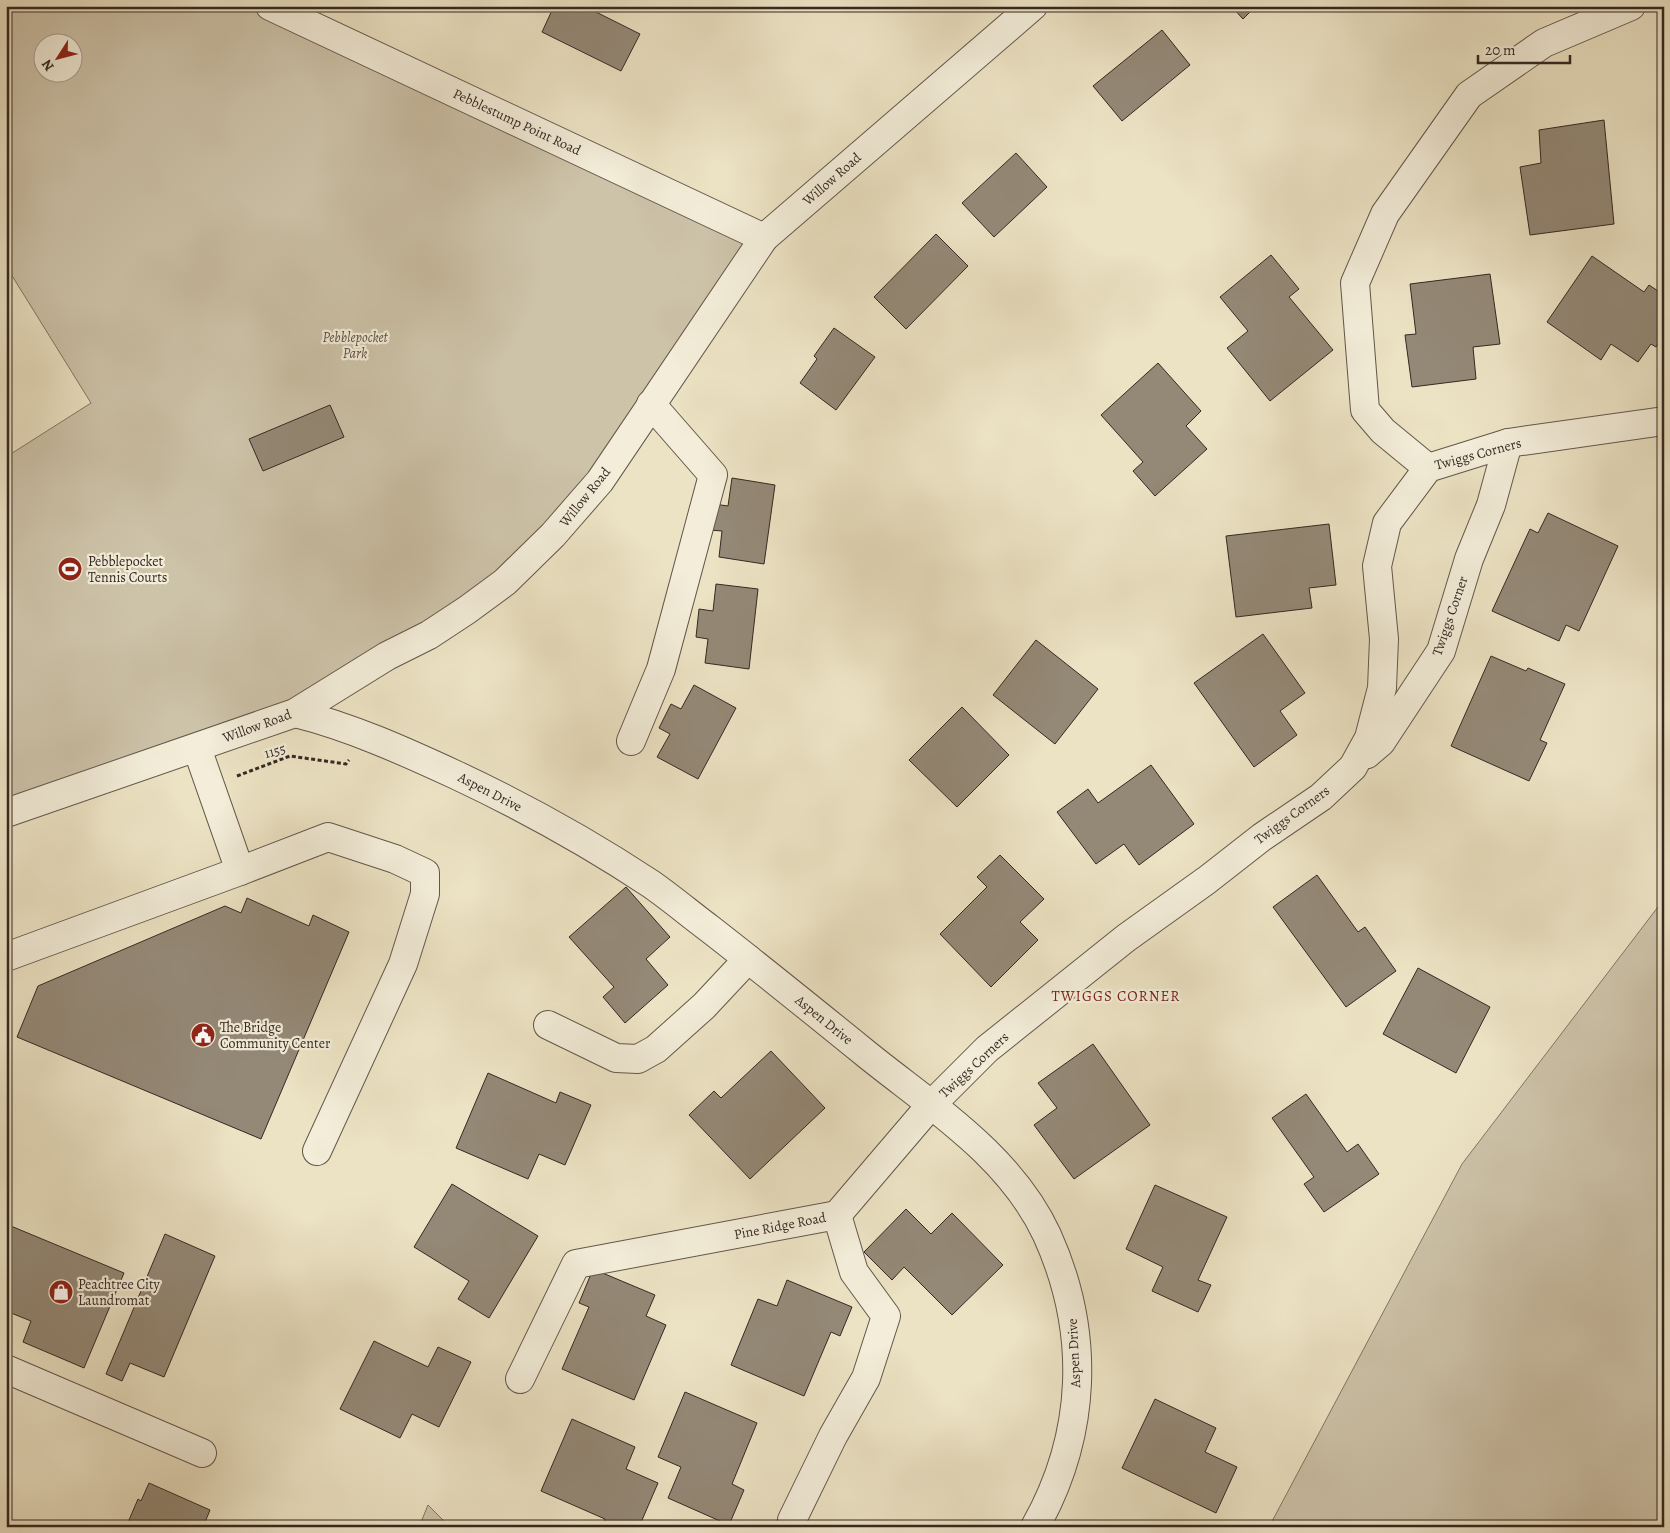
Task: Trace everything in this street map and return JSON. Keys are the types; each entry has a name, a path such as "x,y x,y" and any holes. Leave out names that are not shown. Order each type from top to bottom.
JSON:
{"street":[{"name":"Pebblestump Point Road","path":"270,6 764,238"},
{"name":"Willow Road","path":"6,812 295,713 387,656 429,635 467,610 504,582 539,551 571,517 600,481 764,238 1033,6"},
{"path":"1428,468 1383,431 1365,410 1355,283 1385,214 1469,95 1544,43 1631,6"},
{"path":"631,740 661,669 713,475 652,404"},
{"name":"Twiggs Corners","path":"837,1215 930,1106 988,1049 1126,938 1207,880 1262,837 1321,797 1352,767 1368,738 1382,688 1384,639 1378,566 1387,523 1428,468 1508,443 1664,421"},
{"name":"Twiggs Corner","path":"1352,767 1381,742 1440,651 1469,559 1491,505 1508,443"},
{"name":"Aspen Drive","path":"295,713 322,720 409,753 483,788 574,836 652,885 959,1127 993,1158 1023,1194 1046,1234 1066,1285 1074,1321 1078,1367 1075,1414 1065,1459 1049,1502 1035,1527"},
{"path":"197,748 240,871"},
{"path":"6,957 328,837 395,859 425,873 425,894 403,964 317,1151"},
{"path":"548,1025 616,1058 638,1059 656,1049 704,1006 748,959"},
{"name":"Pine Ridge Road","path":"520,1379 576,1264 837,1215 854,1272 886,1316 866,1378 832,1436 792,1520"},
{"path":"6,1369 202,1453"}],"path":[{"name":"1155","path":"210,787 290,756 346,764 365,737"}],"green space":[{"name":"Pebblepocket Park","path":"6,6 270,6 764,238 553,536 295,713 6,800 6,457 91,403 6,266"},
{"path":"1664,899 1664,1527 1269,1527 1462,1164"},
{"path":"428,1505 450,1527 419,1527"}],"building":[{"path":"554,6 584,6 640,34 621,71 542,32"},
{"path":"1231,6 1256,6 1243,19"},
{"path":"1162,30 1190,65 1122,121 1093,86"},
{"path":"1604,120 1614,224 1530,235 1520,167 1541,163 1539,130"},
{"path":"1016,153 1047,187 994,237 962,203"},
{"path":"936,234 968,266 906,329 874,297"},
{"path":"1271,255 1299,289 1289,297 1333,350 1270,401 1227,348 1248,331 1220,297"},
{"path":"1592,256 1644,292 1649,285 1664,295 1664,335 1656,347 1651,344 1638,362 1611,344 1601,360 1547,322"},
{"path":"1490,274 1500,344 1473,347 1476,379 1412,387 1405,335 1416,334 1410,284"},
{"path":"834,328 875,357 836,410 800,383 817,359 814,356"},
{"path":"1158,363 1201,411 1186,426 1207,449 1155,496 1133,471 1143,462 1101,415"},
{"path":"330,405 344,437 263,471 249,439"},
{"path":"732,478 775,485 764,564 719,557 722,531 710,530 714,504 728,506"},
{"path":"1548,513 1618,546 1579,631 1566,625 1559,641 1492,611 1530,529 1538,533"},
{"path":"1329,524 1336,585 1309,588 1312,608 1236,617 1226,536"},
{"path":"716,584 758,589 749,669 705,663 708,639 696,637 699,609 713,611"},
{"path":"1263,634 1305,693 1280,711 1297,735 1254,767 1194,683"},
{"path":"1036,640 1098,689 1055,744 993,695"},
{"path":"1491,656 1526,671 1528,668 1565,684 1540,740 1547,743 1529,781 1451,746"},
{"path":"694,685 736,708 698,779 657,757 670,734 659,728 671,704 681,709"},
{"path":"962,707 1009,755 957,807 909,760"},
{"path":"1151,765 1194,824 1139,865 1124,844 1096,864 1057,812 1088,789 1098,803"},
{"path":"1000,855 1044,899 1020,922 1038,940 991,987 940,934 987,887 977,877"},
{"path":"1317,875 1358,932 1365,927 1396,971 1346,1007 1273,907"},
{"path":"626,887 670,937 646,959 668,985 625,1023 603,997 614,987 569,937"},
{"path":"247,898 309,926 313,915 349,932 261,1139 17,1037 38,986 225,906 241,913"},
{"path":"1418,968 1490,1007 1456,1073 1383,1034"},
{"path":"1093,1044 1150,1125 1074,1179 1034,1125 1057,1108 1038,1083"},
{"path":"771,1051 825,1108 750,1179 689,1115 714,1091 721,1098"},
{"path":"488,1073 556,1103 560,1092 591,1105 565,1165 539,1154 528,1179 456,1148"},
{"path":"1306,1094 1347,1152 1358,1144 1379,1174 1324,1212 1304,1184 1314,1177 1272,1118"},
{"path":"452,1184 538,1236 489,1318 458,1299 469,1281 414,1247"},
{"path":"1155,1185 1227,1217 1198,1280 1211,1285 1198,1312 1152,1291 1163,1267 1126,1249"},
{"path":"906,1209 931,1234 952,1213 1003,1265 952,1315 904,1267 892,1280 864,1252"},
{"name":"Peachtree City Laundromat","path":"6,1224 124,1273 84,1368 23,1342 31,1321 6,1311"},
{"path":"165,1234 215,1256 164,1377 130,1363 122,1381 106,1374"},
{"path":"593,1269 655,1295 646,1316 666,1325 634,1400 562,1369 589,1307 579,1303"},
{"path":"787,1280 852,1307 840,1336 831,1332 804,1396 731,1365 758,1299 777,1306"},
{"path":"374,1341 428,1367 438,1347 471,1362 439,1427 412,1414 400,1438 340,1409"},
{"path":"685,1392 757,1423 732,1484 744,1490 729,1525 668,1498 681,1467 658,1457"},
{"path":"1155,1399 1216,1428 1205,1452 1237,1467 1216,1513 1122,1468"},
{"path":"572,1419 635,1447 626,1469 658,1483 639,1527 602,1527 605,1519 541,1491"},
{"path":"149,1483 210,1510 203,1527 126,1527 138,1499 141,1501"}],"place":[{"name":"Pebblepocket Tennis Courts","path":"70,569"},
{"name":"The Bridge Community Center","path":"203,1035"},
{"name":"Peachtree City Laundromat","path":"61,1292"}],"district":[{"name":"TWIGGS CORNER","path":"1116,996"}]}
